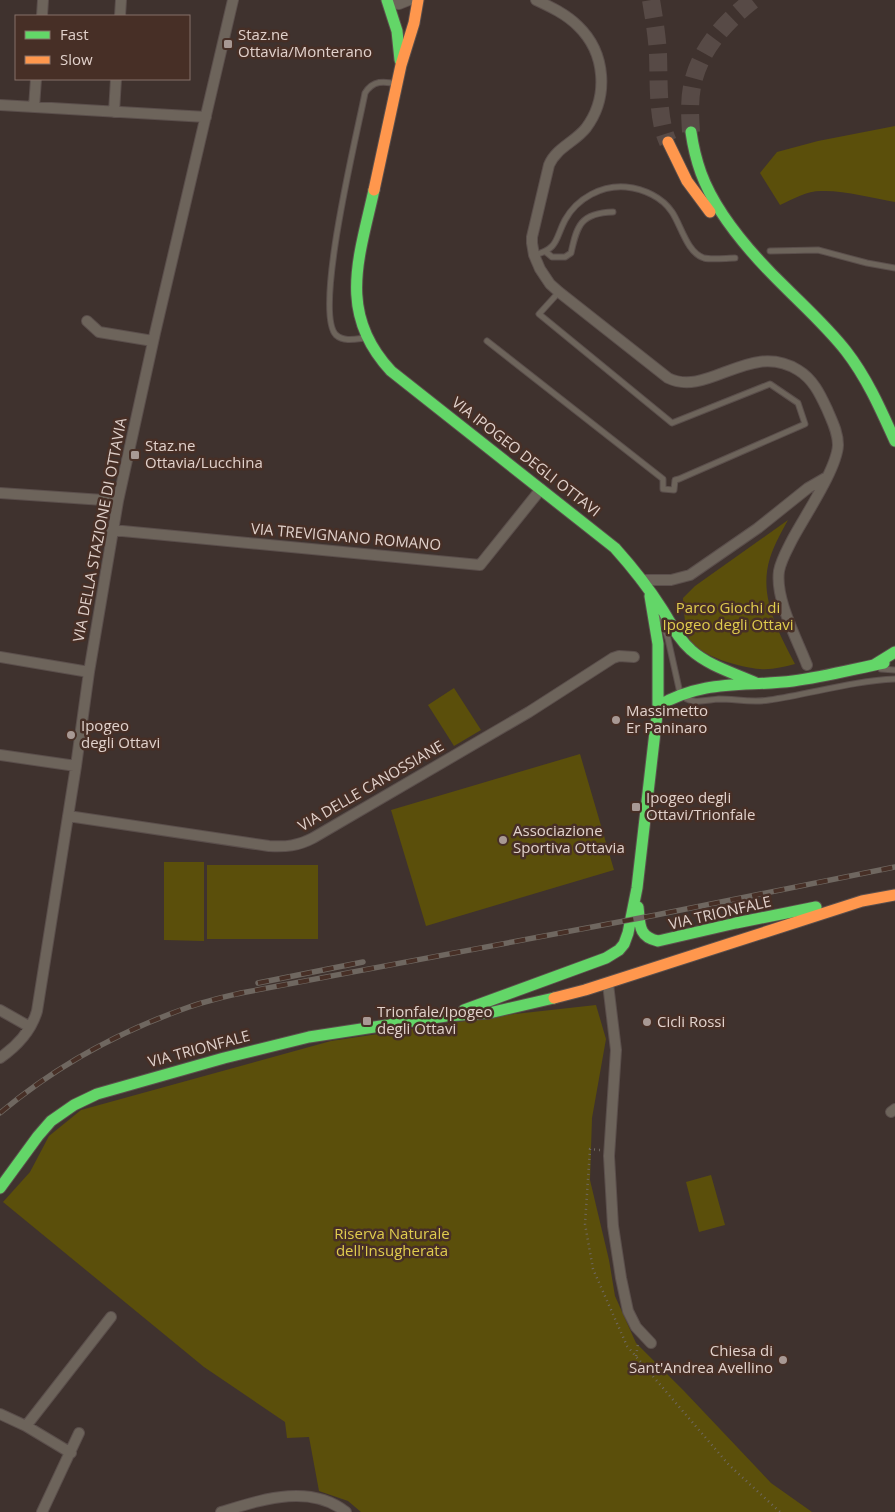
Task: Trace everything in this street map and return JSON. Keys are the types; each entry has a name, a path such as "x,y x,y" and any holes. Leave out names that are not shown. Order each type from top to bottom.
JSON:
{"main road":[{"name":"VIA IPOGEO DEGLI OTTAVI","path":"418,0 414,23 401,65 357,267 355,283 358,315 366,338 380,360 616,548 649,590 658,644 658,706 637,888"},
{"name":"VIA IPOGEO DEGLI OTTAVI","path":"388,1 397,31 401,65"},
{"path":"692,132 696,159 706,187 720,210 748,248 846,352 870,390 895,441"},
{"path":"668,142 687,181 702,202 732,238 748,248"},
{"path":"649,590 681,640 690,649 711,662 756,682"},
{"path":"874,665 895,652"},
{"path":"658,706 680,693 709,686 789,681 895,660"},
{"name":"VIA TRIONFALE","path":"637,888 641,931 646,938 655,941 736,922 826,905 895,895"},
{"name":"VIA TRIONFALE","path":"446,1016 606,958 617,951 626,940 637,888"},
{"name":"VIA TRIONFALE","path":"0,1188 44,1128 68,1108 97,1094 281,1043 345,1031 446,1016 488,1013 608,984 765,931 862,901"}],"street":[{"path":"42,15 44,0"},
{"path":"120,15 121,0"},
{"name":"VIA DELLA STAZIONE DI OTTAVIA","path":"0,1058 18,1043 30,1028 37,1012 112,530 153,341 233,0"},
{"name":"VIA IPOGEO DEGLI OTTAVI","path":"388,1 398,4 408,0"},
{"path":"536,0 564,15 584,32 596,52 602,81 598,104 589,123 581,134 553,157 549,165 532,237 534,255 544,276 559,292 673,380 696,381 761,361 780,363 798,370 815,386 835,427 838,447 828,477 784,556 779,572 781,598 807,665"},
{"path":"34,107 36,80"},
{"path":"114,112 116,80"},
{"path":"0,105 206,117"},
{"path":"87,321 99,332 153,341"},
{"path":"641,580 670,580 690,575 758,528 808,488 828,477"},
{"name":"VIA TREVIGNANO ROMANO","path":"112,530 480,565 541,488"},
{"path":"0,493 118,501"},
{"name":"VIA DELLE CANOSSIANE","path":"68,816 270,846 296,845 312,838 529,712 613,658 620,656 634,657"},
{"path":"0,657 89,672"},
{"path":"0,755 76,766"},
{"path":"608,984 616,1050 609,1156 613,1226 628,1311 638,1330 651,1343"},
{"path":"0,1010 30,1028"},
{"path":"26,1426 111,1317"},
{"path":"0,1414 26,1426 71,1453"},
{"path":"42,1512 80,1434"},
{"path":"221,1512 269,1499 300,1496 328,1501 346,1512"}],"lane":[{"path":"366,338 343,338 333,330 328,305 331,268 365,92 368,88 380,82 397,84"},
{"path":"534,255 546,252 556,241 566,219 578,202 593,193 609,187 625,187 641,189 659,199 672,212 693,250 704,258 735,258"},
{"path":"546,252 552,257 565,257 571,253 575,232 585,218 602,212 613,212"},
{"path":"770,252 818,250 867,263 895,268"},
{"path":"487,341 663,479 664,488 674,490 675,480 805,424 798,403 770,384 672,423 539,314 559,292"},
{"path":"649,590 666,633 680,693 686,700 694,702 721,699 763,701 852,684 895,679"},
{"path":"848,670 895,670"}],"green space":[{"path":"895,126 895,202 848,193 816,191 780,205 760,173 777,152 818,141"},
{"name":"Parco Giochi di Ipogeo degli Ottavi","path":"788,520 770,558 766,586 776,626 795,664 773,669 752,668 732,664 702,651 690,640 685,620 683,598 695,586"},
{"path":"454,688 481,730 454,746 428,705"},
{"name":"Associazione Sportiva Ottavia","path":"580,754 614,870 426,926 391,810"},
{"path":"164,862 204,862 204,941 164,940"},
{"path":"207,865 318,865 318,939 207,939"},
{"name":"Riserva Naturale dell'Insugherata","path":"596,1005 606,1039 592,1118 590,1180 609,1260 615,1296 636,1343 771,1483 812,1512 361,1512 348,1501 319,1491 309,1437 287,1438 285,1422 204,1367 3,1202 30,1172 49,1136 81,1110 331,1041 506,1015"},
{"path":"711,1175 725,1225 699,1232 686,1182"}],"tunnel":[{"path":"651,0 658,47 660,111 664,133 668,142"},
{"path":"691,132 690,107 692,88 702,58 724,26 753,0"}],"railway":[{"path":"0,1113 43,1080 90,1051 138,1027 208,1001 241,993 656,915 895,867"},
{"path":"258,983 363,962"}],"traffic: fast":[{"path":"387,0 397,31 400,60"},
{"path":"691,132 701,173 716,204 761,263 824,326 854,361 879,406 895,441"},
{"path":"374,190 359,262 358,306 363,328 374,349 391,371 615,548 645,585 686,646 698,656 714,665 756,683"},
{"path":"650,596 658,644 658,706"},
{"path":"874,665 895,652"},
{"path":"464,1010 606,958 619,950 624,944 637,888 658,706 675,697 708,688 793,681 884,663"},
{"path":"638,907 643,933 651,939 658,941 816,907"},
{"path":"0,1188 51,1121 74,1105 97,1094 224,1058 309,1037 446,1016 489,1013 554,998"}],"traffic: slow":[{"path":"374,190 401,65 414,23 418,0"},
{"path":"668,142 687,181 710,212"},
{"path":"554,998 585,990 862,901 895,895"}],"place":[{"name":"Staz.ne Ottavia/Monterano","path":"228,44"},
{"name":"Staz.ne Ottavia/Lucchina","path":"135,455"},
{"name":"Massimetto Er Paninaro","path":"616,720"},
{"name":"Ipogeo degli Ottavi","path":"71,735"},
{"name":"Ipogeo degli Ottavi/Trionfale","path":"636,807"},
{"name":"Associazione Sportiva Ottavia","path":"503,840"},
{"name":"Trionfale/Ipogeo degli Ottavi","path":"367,1021"},
{"name":"Cicli Rossi","path":"647,1022"},
{"name":"Chiesa di Sant'Andrea Avellino","path":"783,1360"}]}
